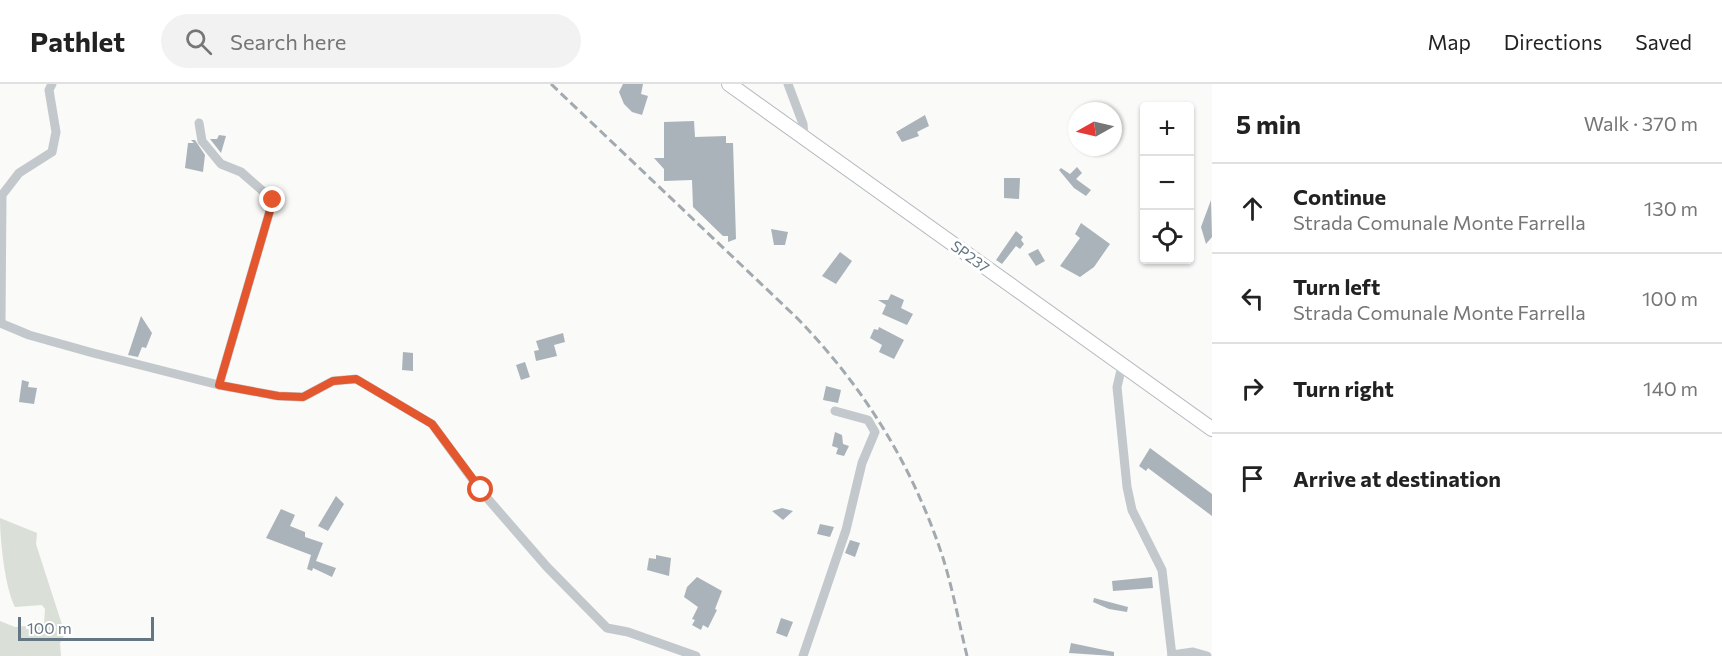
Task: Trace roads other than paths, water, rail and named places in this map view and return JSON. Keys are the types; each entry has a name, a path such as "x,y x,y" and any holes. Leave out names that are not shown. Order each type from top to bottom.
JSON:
{"main road":[{"name":"SP237","path":"729,84 1212,429"}],"street":[{"path":"52,84 49,90 56,132 52,152 19,173 2,195 0,323 29,335 93,353 219,385 278,396 303,397 333,381 356,379 432,424 503,516 547,567 607,628 628,632 696,656"},
{"path":"788,84 803,124 804,138"},
{"path":"199,123 202,141 221,164 241,172 273,200 219,385"},
{"path":"1122,366 1118,387 1127,487 1132,510 1162,570 1173,655 1193,652 1207,656"},
{"path":"803,656 846,530 862,463 875,432 868,420 835,411"}],"railway":[{"path":"551,84 797,318 821,344 865,400 901,460 931,524 947,570 967,656"}]}
